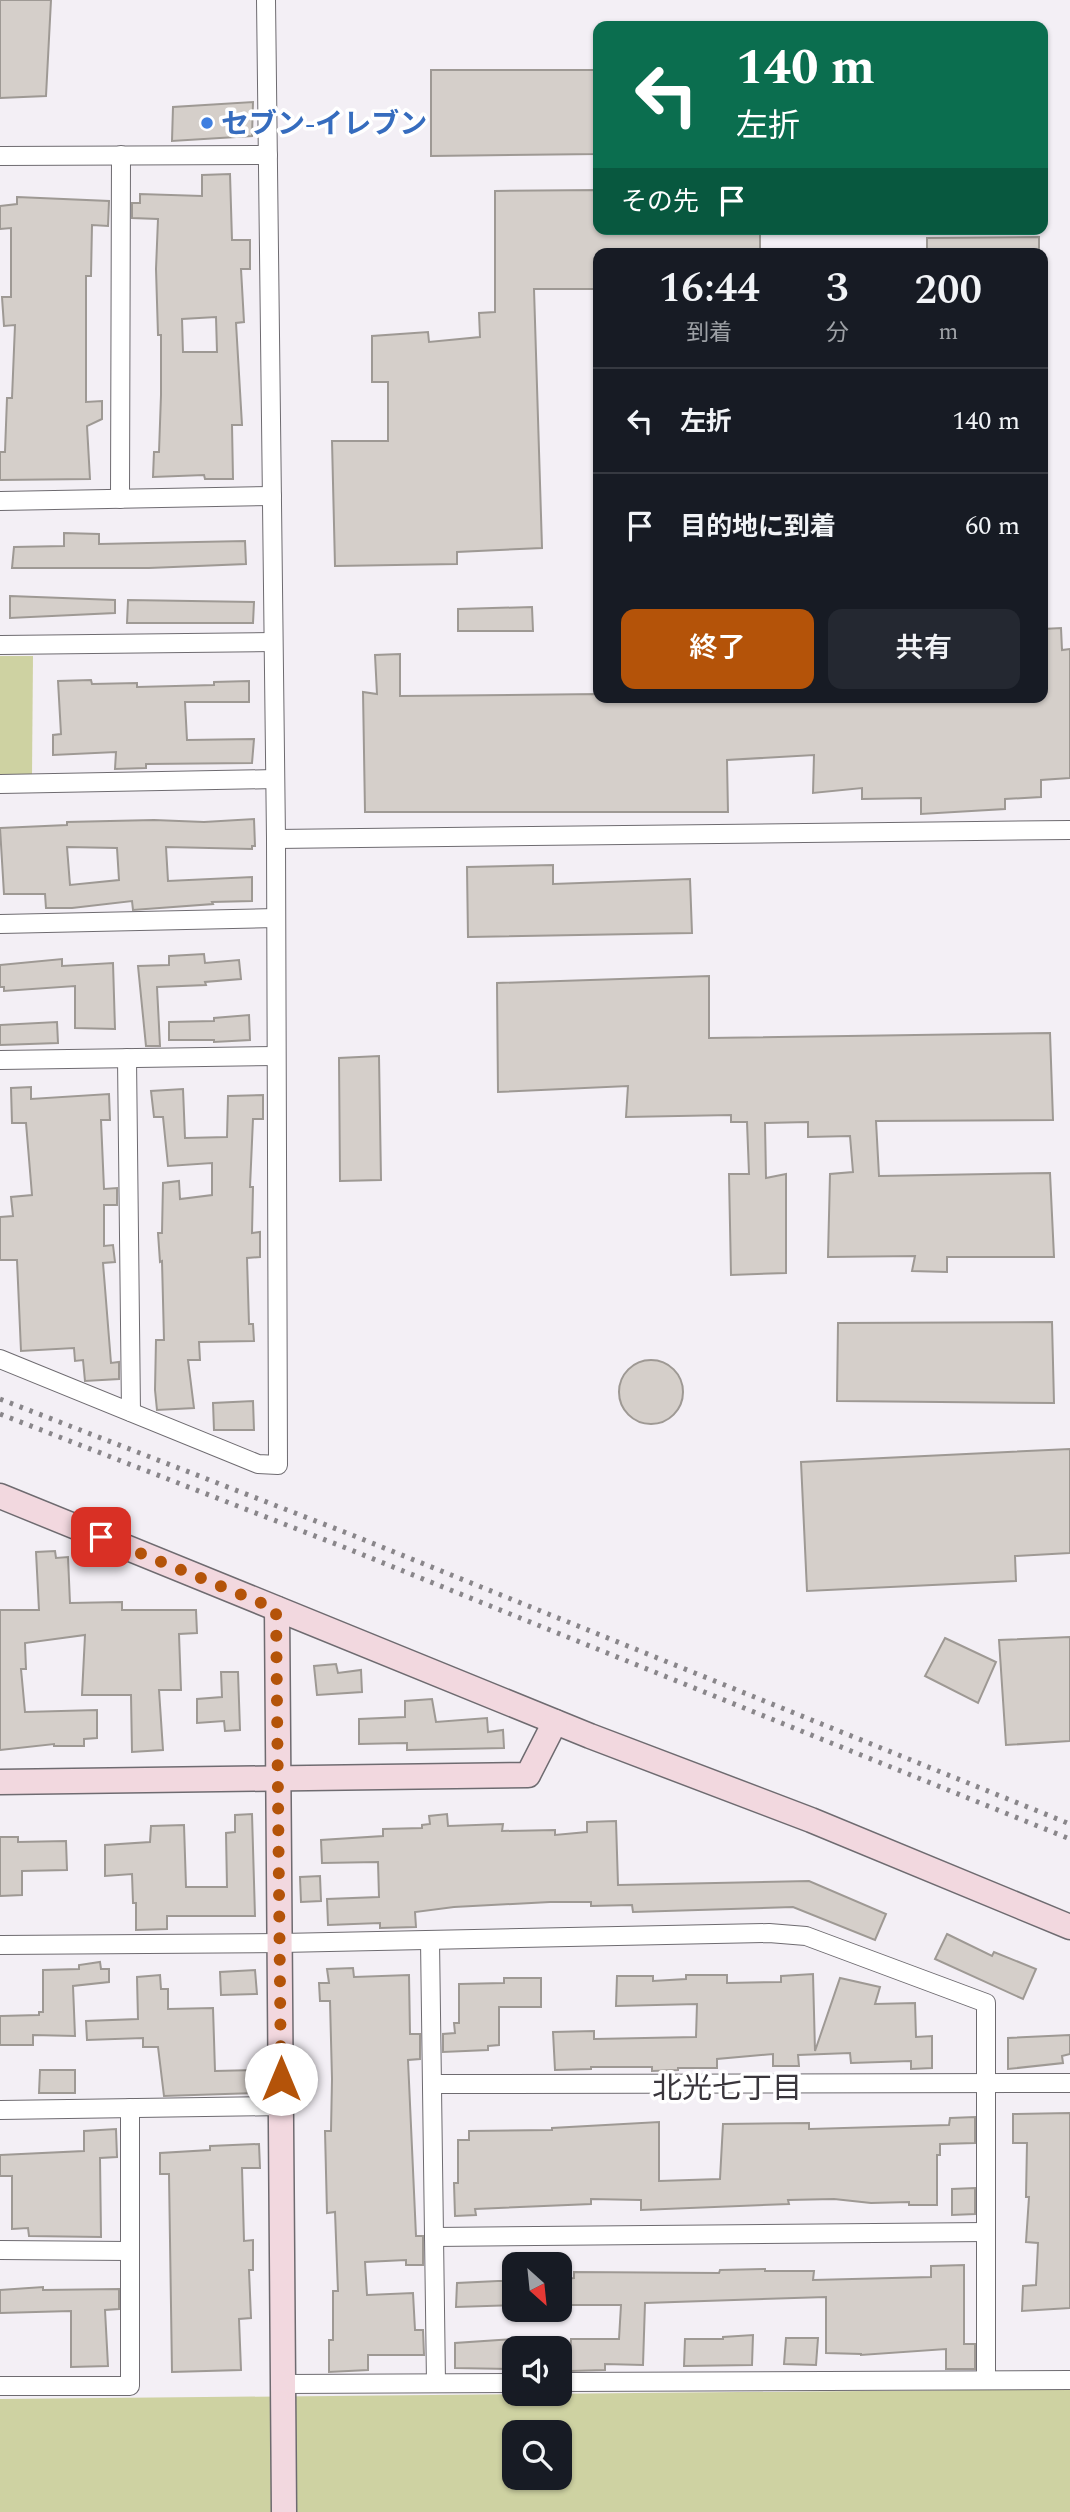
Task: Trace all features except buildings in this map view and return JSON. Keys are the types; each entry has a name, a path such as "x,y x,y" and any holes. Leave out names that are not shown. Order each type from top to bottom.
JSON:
{"street":[{"path":"0,1359 258,1464 278,1465 276,839 266,0"},
{"path":"120,499 121,155"},
{"path":"0,156 268,155"},
{"path":"0,501 272,496"},
{"path":"0,645 274,642"},
{"path":"0,784 275,779"},
{"path":"276,839 1070,830"},
{"path":"0,924 276,918"},
{"path":"0,1060 276,1056"},
{"path":"127,1058 131,1412"},
{"path":"0,1496 555,1722 811,1820 1070,1927"},
{"path":"276,1609 280,1780 284,2512"},
{"path":"0,1783 528,1775 555,1722"},
{"path":"0,1945 281,1943 769,1933 806,1937 986,2003 986,2380"},
{"path":"430,1940 436,2383"},
{"path":"432,2084 1070,2082"},
{"path":"0,2110 282,2106"},
{"path":"0,2386 130,2386 130,2108"},
{"path":"434,2237 986,2232"},
{"path":"0,2250 130,2251"},
{"path":"572,2382 1070,2380"},
{"path":"283,2384 502,2383"}],"green space":[{"path":"0,656 33,656 32,776 0,776"},
{"path":"1070,2389 1070,2512 0,2512 0,2399 502,2394 502,2406 572,2406 572,2394"}],"railway":[{"path":"0,1399 352,1535 1070,1824"},
{"path":"0,1414 346,1548 1070,1839"}],"place":[{"name":"セブン-イレブン","path":"207,123"}],"district":[{"name":"北光七丁目","path":"727,2088"}],"route":[{"path":"101,1537 276,1609 280,1780 281,2079"}]}
